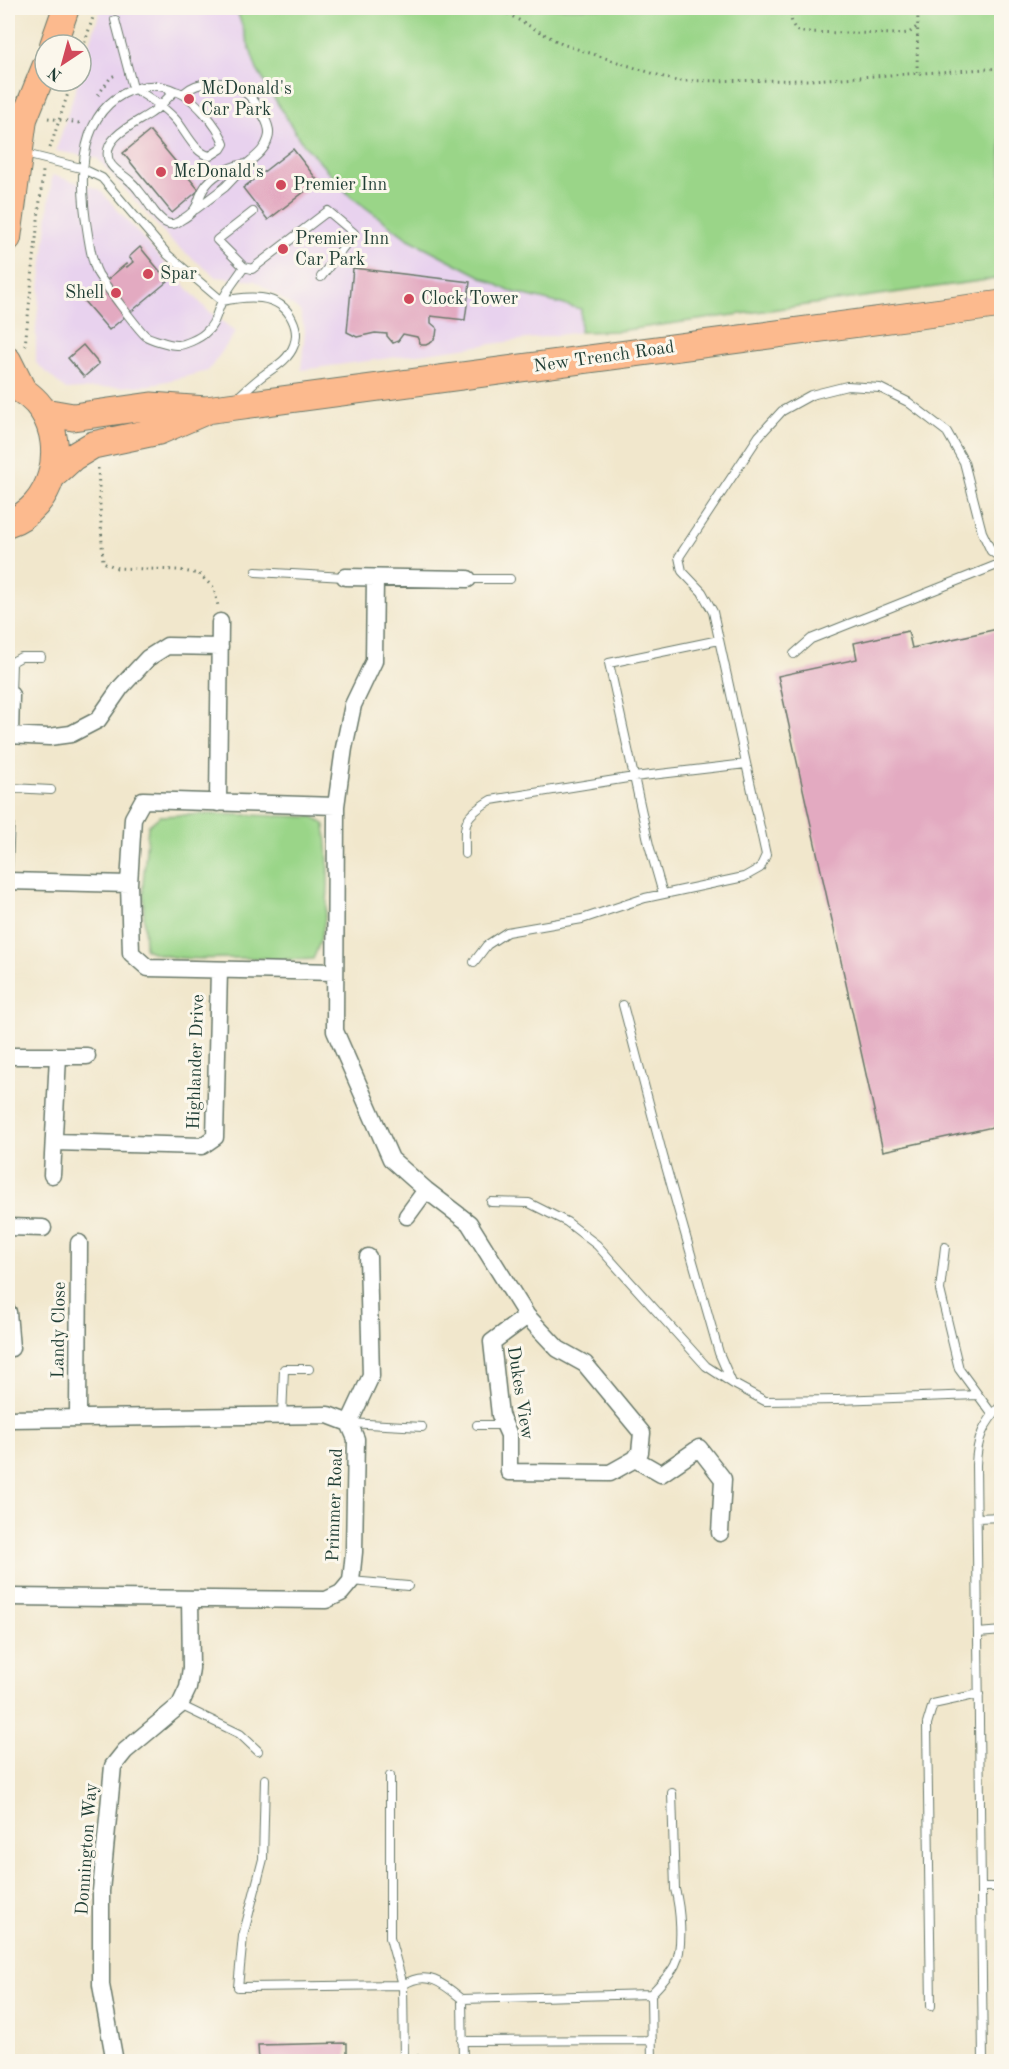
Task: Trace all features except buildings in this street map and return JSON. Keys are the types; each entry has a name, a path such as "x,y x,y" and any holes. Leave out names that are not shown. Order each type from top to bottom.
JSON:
{"highway":[{"name":"New Trench Road","path":"44,412 73,417 151,406 216,409 1002,304"},
{"path":"8,523 29,510 43,495 52,476 56,454 53,432 44,412 15,386"},
{"name":"New Trench Road","path":"52,476 73,457 93,445 159,431 216,409"}],"main road":[{"path":"57,33 66,8"},
{"path":"8,238 13,153 34,93"},
{"path":"15,386 16,355"}],"street":[{"path":"345,577 468,579"},
{"path":"375,578 375,661 353,705 336,806 335,1031 391,1159 426,1190 407,1216"},
{"path":"218,802 220,622"},
{"path":"11,695 8,735 49,737 71,734 98,720 121,687 148,658 167,646 220,646"},
{"name":"Highlander Drive","path":"335,972 148,968 130,953 129,884 132,818 143,800 336,806"},
{"path":"8,881 129,884"},
{"name":"Highlander Drive","path":"54,1142 202,1146 215,1137 219,970"},
{"path":"8,1056 87,1056"},
{"path":"52,1175 58,1056"},
{"name":"Dukes View","path":"426,1190 469,1222 527,1316 558,1349 585,1364 642,1432 640,1452 635,1459 610,1473 509,1472 509,1435 500,1415 492,1342 527,1316"},
{"path":"8,1227 43,1228"},
{"name":"Landy Close","path":"78,1417 79,1243"},
{"path":"349,1423 371,1376 368,1257"},
{"path":"8,1312 11,1348"},
{"name":"Primmer Road","path":"8,1419 328,1416 349,1423 356,1439 354,1552 351,1581 340,1593 326,1600 8,1597"},
{"path":"635,1459 661,1474 699,1448 723,1479 720,1533"},
{"path":"180,1705 188,1688 191,1668 190,1599"},
{"name":"Donnington Way","path":"115,2061 101,1985 101,1891 112,1766 125,1751 180,1705"}],"lane":[{"path":"115,20 133,88 160,105 175,120 202,155 210,156 221,149 224,144 222,136 195,104 179,92 164,86 133,88 114,99 100,112 81,168 83,209 91,254 97,273 145,336 177,346 204,334 216,321 222,301 244,267"},
{"path":"227,83 242,89 252,99 269,128 269,138 264,148 225,187 174,224 162,220 132,183 110,162 109,148 113,141 131,124 160,105 179,92 194,86 227,83"},
{"path":"13,153 81,168 102,178 168,255 222,301"},
{"path":"196,209 207,184 237,164 247,164"},
{"path":"253,212 217,240 244,267 252,269 328,211 354,233 321,277"},
{"path":"216,409 281,364 294,345 297,330 288,310 266,298 239,298 222,301"},
{"path":"474,962 487,945 507,932 582,919 645,898 744,877 760,868 765,855 713,612 702,592 682,571 679,557 759,435 782,411 811,395 848,386 880,388 908,402 947,432 964,462 982,532 991,551 1002,559"},
{"path":"794,654 811,639 1002,563"},
{"path":"256,572 345,577"},
{"path":"468,579 510,579"},
{"path":"663,894 649,845 609,663 719,640"},
{"path":"11,695 12,662 21,657 41,657"},
{"path":"465,854 465,825 472,811 491,800 634,777 746,764"},
{"path":"8,871 10,788 51,790"},
{"path":"623,1005 719,1353 732,1383"},
{"path":"491,1202 529,1203 567,1222 597,1245 706,1366 765,1401 978,1395"},
{"path":"945,1247 940,1290 959,1369 992,1414"},
{"path":"282,1416 284,1369 309,1369"},
{"path":"983,2061 977,1442 992,1414 1002,1404"},
{"path":"349,1423 422,1427"},
{"path":"477,1425 504,1425"},
{"path":"976,1518 1002,1517"},
{"path":"351,1581 408,1586"},
{"path":"978,1633 1002,1631"},
{"path":"931,2006 927,1724 933,1704 979,1695"},
{"path":"180,1705 240,1734 258,1751"},
{"path":"390,1776 390,1938 403,1984 404,2058"},
{"path":"265,1779 263,1859 243,1935 238,1987 403,1984 410,1980 426,1978 442,1982 462,1998 651,1994"},
{"path":"652,2061 651,1994 675,1966 679,1949 679,1904 675,1889 672,1793"},
{"path":"981,1887 1002,1887"},
{"path":"462,1998 463,2059"},
{"path":"462,2041 652,2040"}],"path":[{"path":"88,33 96,8"},
{"path":"497,8 562,44 676,81 811,80 1002,68"},
{"path":"791,8 790,19 799,32 900,34 909,33 918,26"},
{"path":"916,73 918,8"},
{"path":"98,95 111,77 128,70"},
{"path":"50,147 68,93"},
{"path":"40,116 79,123 86,114"},
{"path":"16,355 41,177"},
{"path":"97,457 103,562 117,568 179,570 199,574 214,588 220,622"},
{"path":"404,2058 463,2059"}],"shaded area":[{"path":"101,8 236,8 257,70 300,140 350,196 407,238 509,291 582,309 580,332 301,370 305,330 300,311 255,281 216,277 172,242 97,158 56,151 74,93 93,93 93,34"},
{"name":"Shell","path":"52,175 99,189 206,309 236,332 208,371 150,385 66,390 36,363 36,328"}],"green space":[{"path":"236,8 1001,8 1001,278 618,331 580,332 581,309 509,291 407,238 350,196 300,140 257,70"},
{"path":"207,814 314,817 325,825 328,894 323,928 313,959 195,959 170,957 145,949 143,885 148,826 160,816"}],"place":[{"name":"McDonald's Car Park","path":"189,99"},
{"name":"McDonald's","path":"161,172"},
{"name":"Premier Inn","path":"281,185"},
{"name":"Premier Inn Car Park","path":"283,249"},
{"name":"Spar","path":"148,274"},
{"name":"Shell","path":"116,293"},
{"name":"Clock Tower","path":"409,299"}]}
